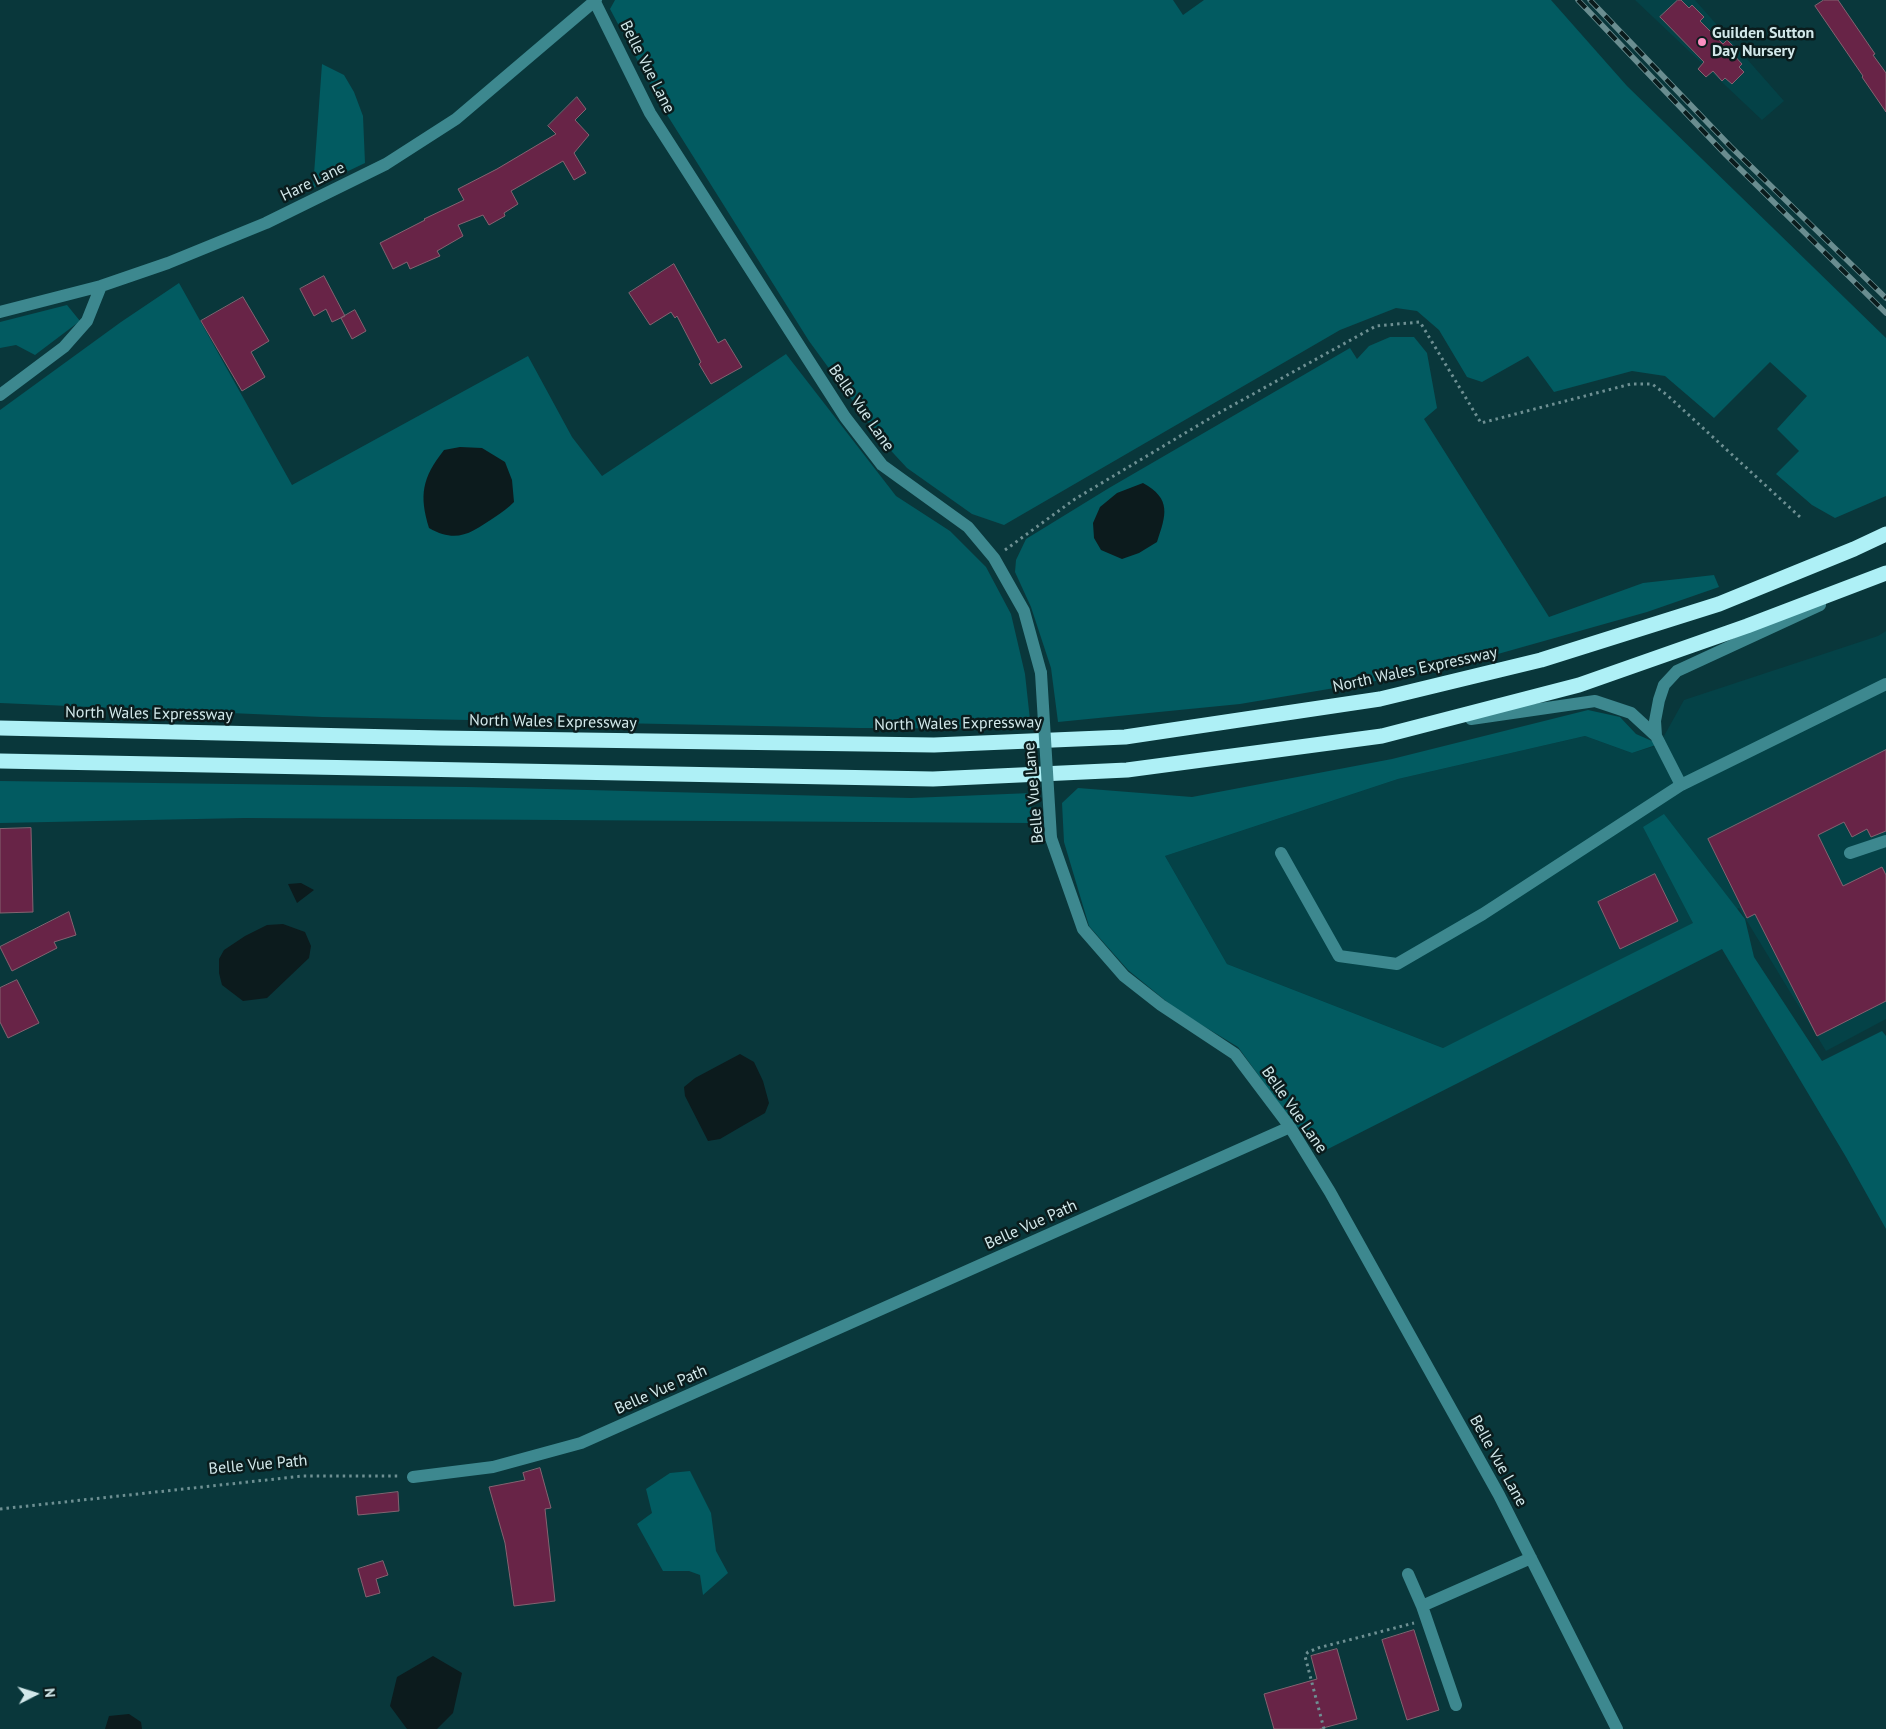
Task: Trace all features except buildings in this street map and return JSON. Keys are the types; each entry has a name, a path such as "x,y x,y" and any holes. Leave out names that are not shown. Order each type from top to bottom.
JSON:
{"highway":[{"name":"North Wales Expressway","path":"0,728 440,738 934,745 1125,737 1380,699 1541,660 1719,604 1886,534"},
{"path":"0,761 933,779 1127,770 1382,736 1579,685 1747,626 1886,574"}],"street":[{"name":"Hare Lane","path":"0,312 101,286 168,263 266,223 386,164 456,119 596,1"},
{"name":"Belle Vue Lane","path":"596,1 650,113 845,417 882,465 968,528 994,558 1024,611 1041,673 1051,838 1083,929 1124,976 1162,1005 1235,1054 1290,1127 1330,1192 1499,1495 1617,1729"},
{"path":"0,395 64,347 87,321 101,286"},
{"path":"1656,736 1655,721 1659,700 1664,685 1677,671 1886,574"},
{"path":"1281,853 1339,956 1397,964 1484,914 1681,785 1886,684"},
{"path":"1416,726 1595,701 1632,713 1656,736 1681,785"},
{"path":"1850,853 1886,841"},
{"name":"Belle Vue Path","path":"412,1476 493,1467 581,1443 1290,1127"},
{"path":"1422,1606 1531,1558"},
{"path":"1408,1574 1422,1606 1456,1705"}],"path":[{"path":"994,558 1075,499 1217,414 1367,330 1376,326 1420,322 1481,423 1631,384 1652,384 1667,395 1800,517"},
{"name":"Belle Vue Path","path":"0,1509 303,1476 412,1476"},
{"path":"1324,1729 1305,1656 1308,1652 1427,1620"}],"shaded area":[{"path":"615,0 1173,0 1183,15 1204,0 1551,0 1627,86 1886,338 1886,496 1835,518 1812,505 1776,474 1799,451 1777,429 1807,396 1770,362 1714,418 1665,376 1632,371 1554,392 1528,356 1482,382 1467,377 1439,330 1417,311 1396,308 1340,330 1004,525 972,514 907,468 882,441 809,341 664,110 610,9"},
{"path":"1635,0 1695,0 1784,101 1762,120"},
{"path":"322,64 344,75 354,92 363,116 365,163 313,188"},
{"path":"179,283 292,485 528,356 572,437 602,476 786,354 896,496 950,531 986,567 1011,614 1025,674 1031,729 859,728 322,717 0,703 0,410 121,322"},
{"path":"67,305 80,321 35,355 16,345 0,348 0,322"},
{"path":"1390,337 1414,337 1427,353 1437,408 1424,419 1549,617 1643,583 1714,575 1719,587 1647,612 1441,670 1240,704 1058,722 1051,668 1031,607 1015,572 1016,560 1026,539 1109,488 1350,348 1357,359 1369,346"},
{"path":"460,447 482,448 505,462 512,480 514,502 478,528 456,536 439,533 429,528 424,506 424,487 431,469 444,450"},
{"path":"1143,483 1159,495 1163,502 1163,524 1157,542 1139,553 1122,559 1101,550 1094,538 1093,523 1100,507 1117,493"},
{"path":"1886,631 1886,1019 1826,1051 1739,908 1443,1048 1227,964 1165,856 1398,779 1585,736 1632,753 1659,745 1684,700 1878,636"},
{"path":"1588,710 1620,717 1636,734 1659,744 1632,753 1585,736 1398,779 1165,856 1227,964 1443,1048 1693,923 1643,827 1664,814 1745,919 1754,957 1822,1061 1882,1031 1886,1036 1886,1229 1846,1157 1722,949 1326,1150 1294,1124 1238,1047 1177,1010 1128,970 1089,926 1064,842 1062,803 1078,788 1192,797 1392,759"},
{"path":"0,781 467,787 911,798 1031,793 1031,823 245,818 0,823"},
{"path":"301,883 314,890 297,903 288,884"},
{"path":"283,924 305,932 311,946 309,958 267,998 243,1001 222,985 219,973 219,959 224,950 245,936 267,925"},
{"path":"740,1054 754,1062 763,1081 769,1103 765,1113 720,1139 708,1141 685,1096 684,1087 695,1078"},
{"path":"690,1471 711,1513 716,1551 728,1573 703,1595 700,1575 689,1571 663,1571 637,1524 652,1513 646,1489 670,1473"},
{"path":"433,1656 462,1673 453,1713 437,1729 407,1729 390,1706 397,1677"},
{"path":"129,1714 141,1722 142,1729 105,1729 109,1716"}],"railway":[{"path":"1578,0 1726,155 1886,313"},
{"path":"1590,0 1730,146 1886,298"}],"place":[{"name":"Guilden Sutton Day Nursery","path":"1702,42"}]}
